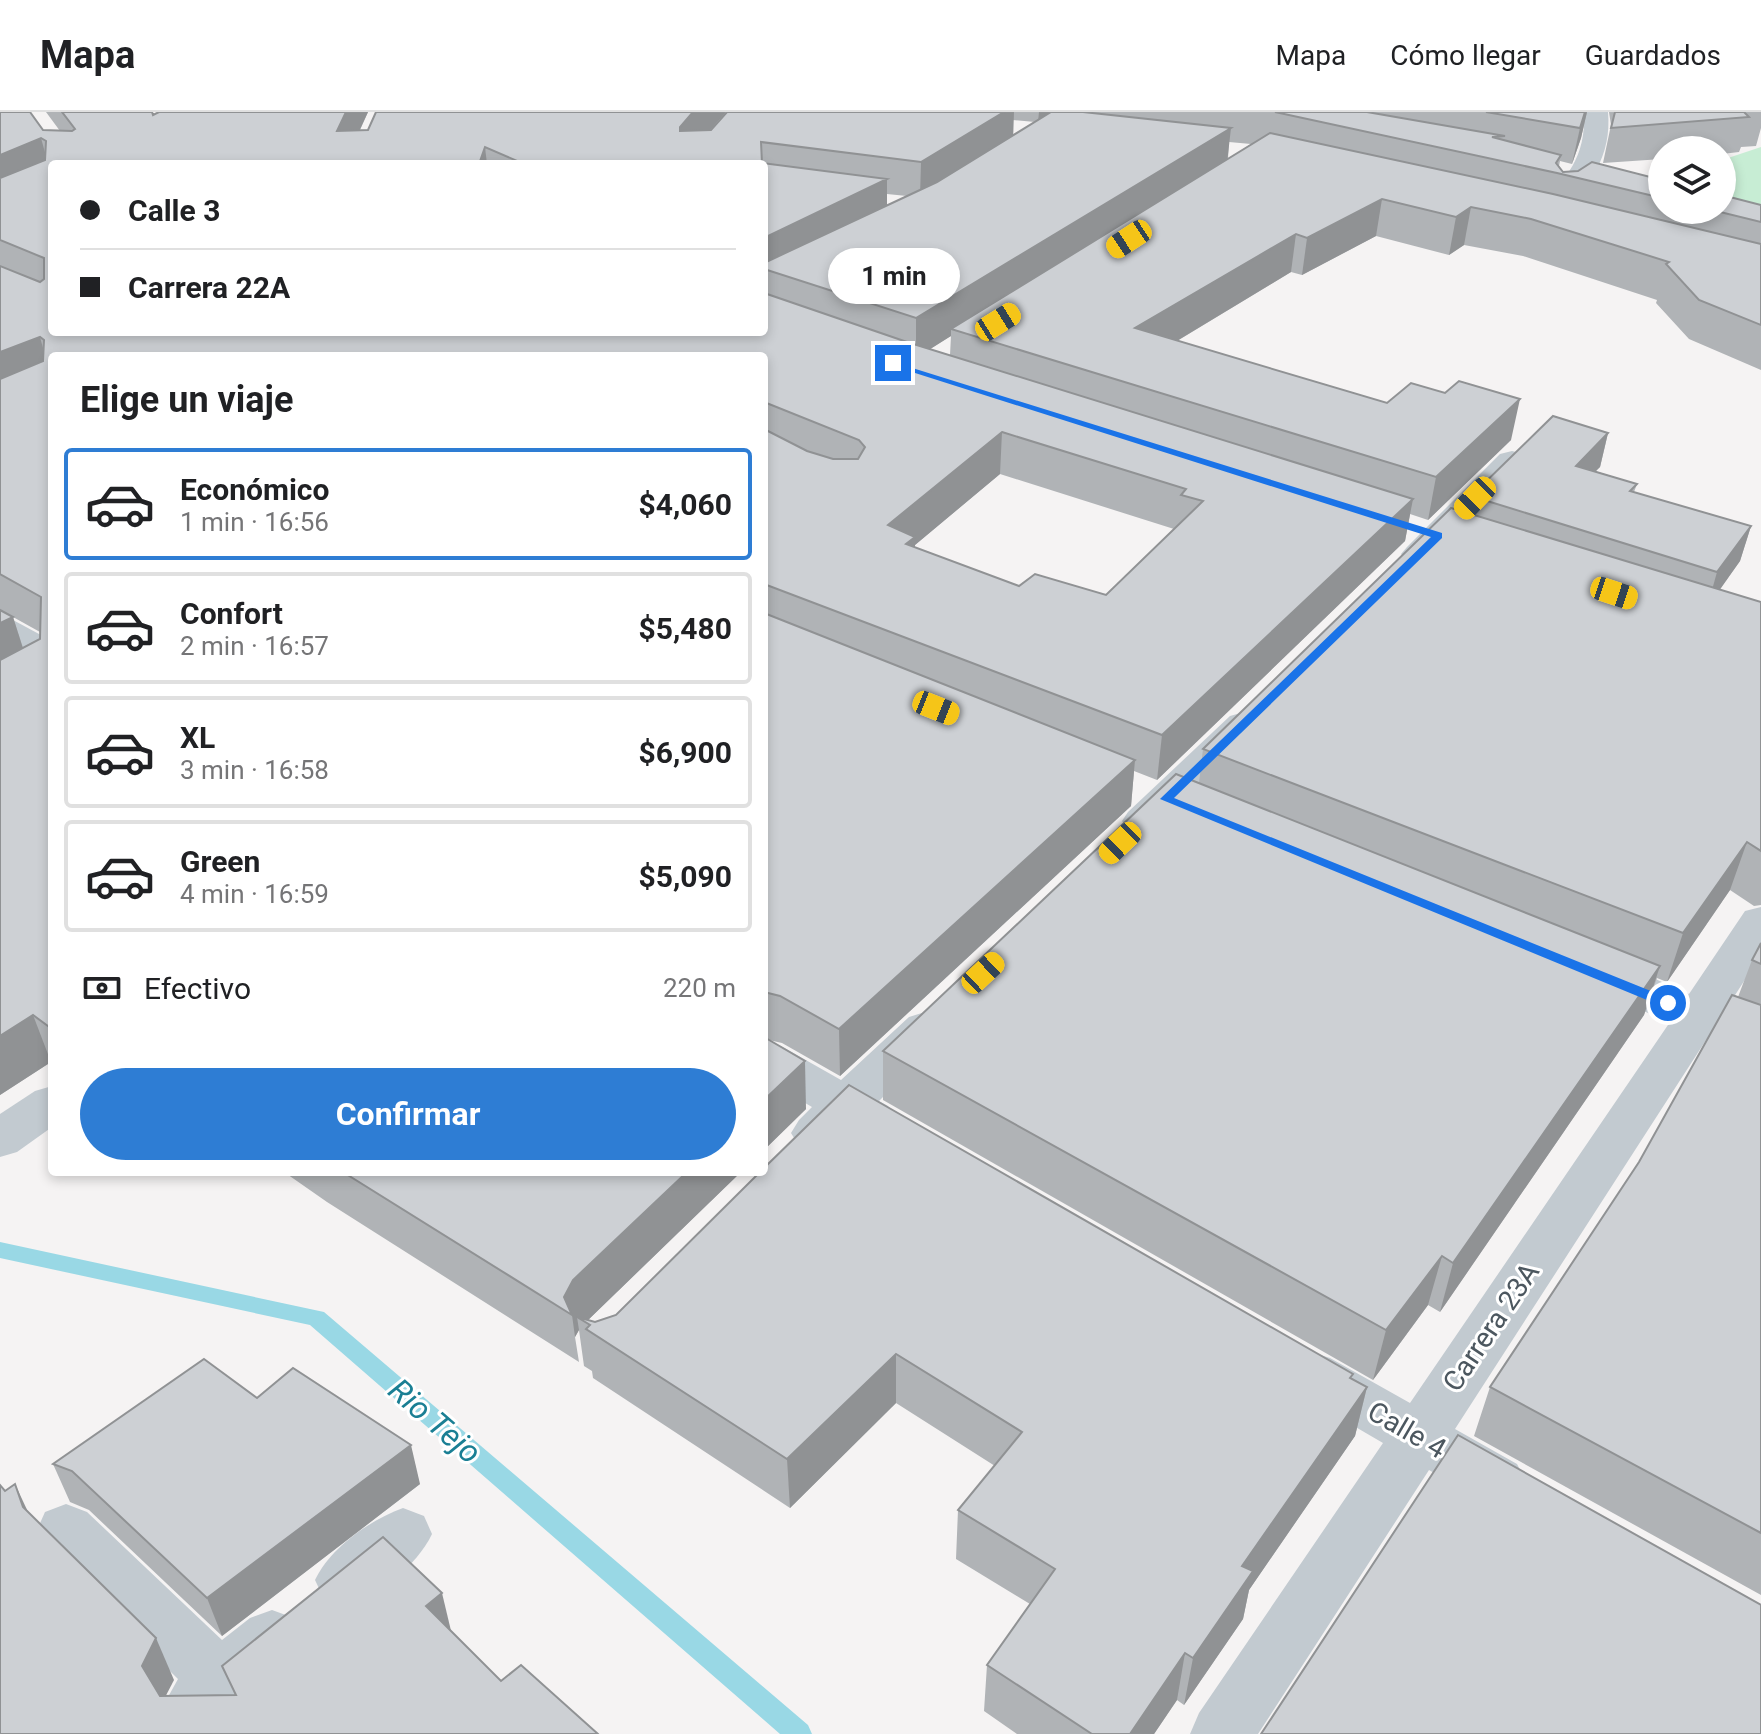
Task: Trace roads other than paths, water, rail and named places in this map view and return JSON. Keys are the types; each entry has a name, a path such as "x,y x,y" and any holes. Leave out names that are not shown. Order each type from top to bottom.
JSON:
{"street":[{"path":"1578,227 1540,218 1582,176 1600,136 1590,113"},
{"path":"1553,170 1582,176"},
{"path":"1393,580 1531,442"},
{"path":"0,628 43,668"},
{"path":"1120,843 1268,700"},
{"path":"1123,782 1210,817"},
{"name":"Carrera 23A","path":"1222,1734 1761,921"},
{"path":"1565,961 1761,1041"},
{"path":"790,1159 948,1006"},
{"path":"768,1060 913,1144"},
{"path":"0,1139 48,1106"},
{"name":"Calle 4","path":"1267,1349 1541,1506"},
{"path":"66,1530 201,1713 403,1534"}],"waterway":[{"name":"Rio Tejo","path":"0,1250 316,1318 799,1734"}]}
